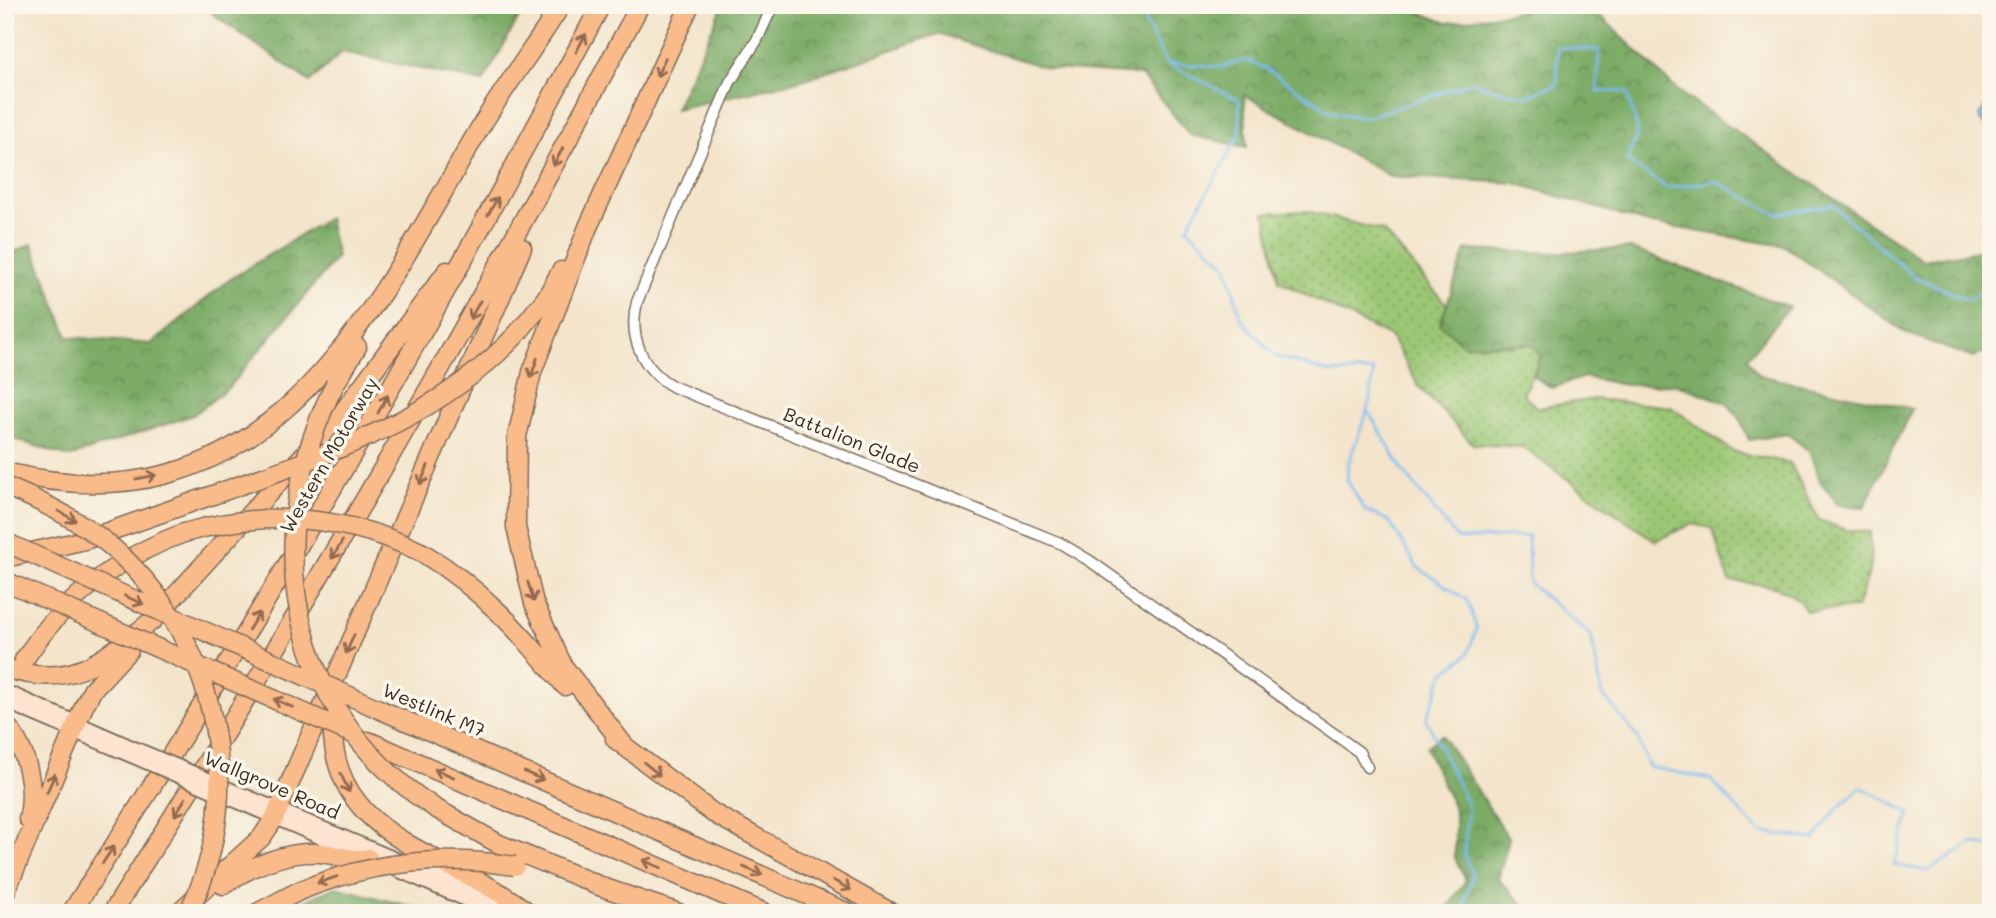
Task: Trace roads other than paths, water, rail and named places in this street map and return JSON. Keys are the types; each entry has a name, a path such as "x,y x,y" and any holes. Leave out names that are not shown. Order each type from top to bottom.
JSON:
{"highway":[{"path":"561,5 454,196 335,384 310,440 296,495 292,555 298,608 310,653 340,713 384,768 435,808 499,844 603,887 679,913"},
{"name":"Western Motorway","path":"71,913 330,497 460,266 601,5"},
{"path":"112,913 352,524 531,208 640,5"},
{"path":"622,744 573,681 545,631 522,562 514,503 517,437 525,397 588,226 690,5"},
{"path":"5,472 66,482 113,482 155,475 218,454 289,408 325,372 355,331 489,114 545,32"},
{"path":"178,913 262,837 277,813 530,230 531,208"},
{"path":"5,558 85,540 226,491 358,442 425,410 477,372 517,334 546,298 588,226"},
{"path":"5,892 93,689 342,412 397,341 446,271 460,266"},
{"path":"5,486 67,516 126,560 167,608 195,660 213,716 219,789 213,841 188,913"},
{"path":"24,660 58,614 83,590 133,555 184,533 259,519 312,519 358,527 423,553 451,570 501,612 610,736 682,792 745,831 892,913"},
{"name":"Westlink M7","path":"5,542 381,710 848,913"},
{"path":"5,581 765,913"},
{"path":"5,668 39,677 90,667 121,649 153,620"},
{"path":"335,678 333,748 345,785 362,811 389,833 527,913"},
{"path":"5,724 19,745 29,776 31,803 26,824 29,834"},
{"path":"188,913 234,877 272,860 317,852 356,861 368,858"},
{"path":"257,913 299,891 358,871 420,861 482,862 515,866 603,887"}],"main road":[{"name":"Wallgrove Road","path":"5,691 75,726 224,791 527,913"},
{"name":"Wallgrove Road","path":"5,702 75,726"},
{"name":"Wallgrove Road","path":"277,813 368,858 496,913"}],"street":[{"name":"Battalion Glade","path":"773,5 757,40 730,82 637,302 634,334 647,365 674,387 1060,543 1090,561 1342,739 1359,752 1367,767"}],"water":[{"path":"1991,96 1991,130 1981,122 1979,116"}],"waterway":[{"path":"1137,5 1166,63 1220,67 1246,60 1265,68 1332,112 1365,118 1472,82 1529,96 1557,84 1557,47 1599,50 1597,91 1627,92 1638,132 1627,161 1667,188 1715,181 1777,214 1832,205 1913,276 1968,300 1991,287"},
{"path":"1166,63 1239,100 1240,134 1187,228 1227,266 1241,319 1275,356 1331,373 1374,371 1368,411 1403,471 1458,539 1528,536 1529,583 1591,635 1602,694 1637,737 1649,767 1710,779 1759,832 1814,839 1836,810 1861,787 1910,813 1894,865 1928,871 1973,843 1991,847"},
{"path":"1367,412 1348,464 1347,480 1365,510 1389,521 1417,567 1467,600 1477,628 1467,655 1444,673 1426,719 1468,805 1464,854 1473,876 1461,913"}]}
